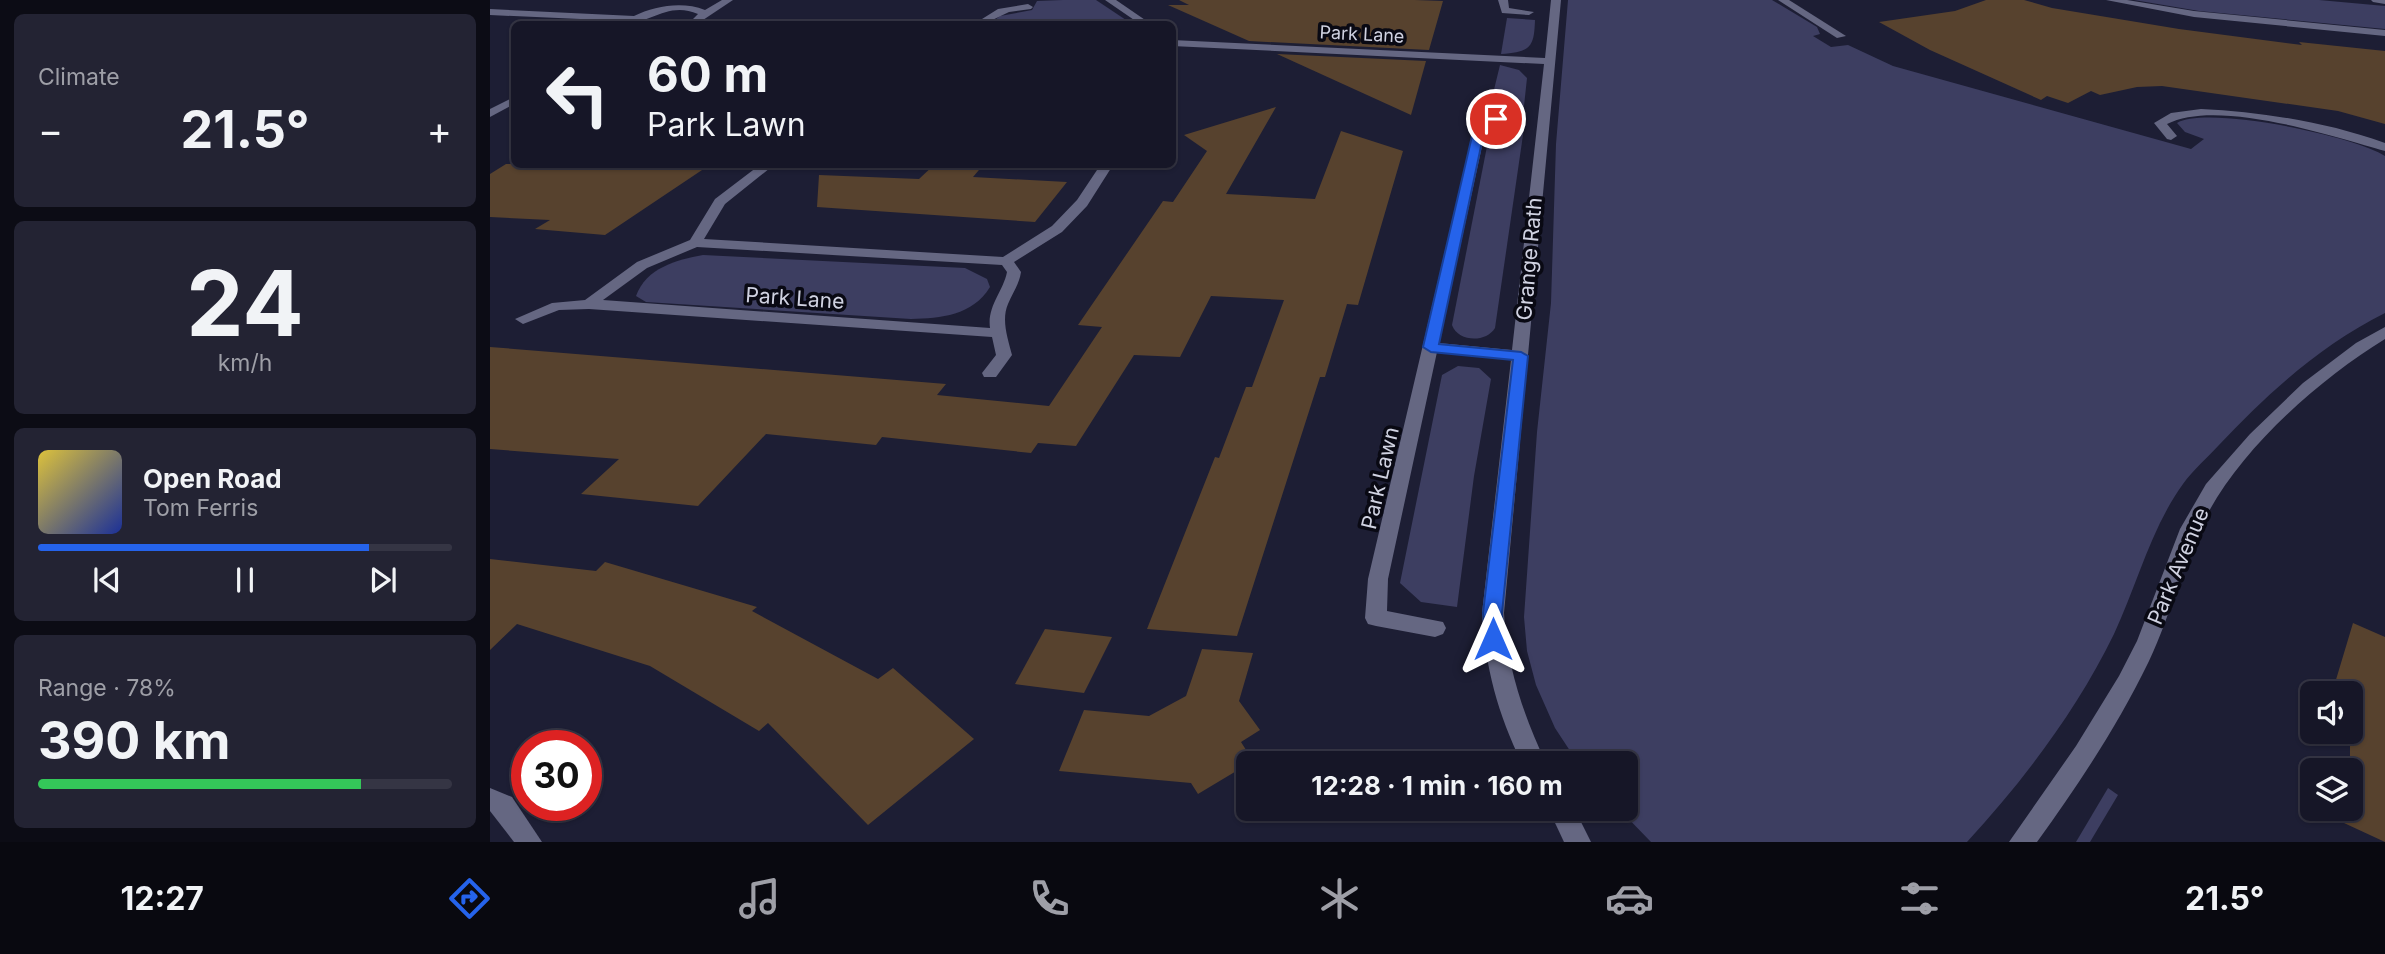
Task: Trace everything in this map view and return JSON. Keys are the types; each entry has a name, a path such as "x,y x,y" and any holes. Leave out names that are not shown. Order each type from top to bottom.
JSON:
{"street":[{"path":"635,21 664,11 684,0"},
{"path":"696,21 728,0"},
{"path":"1110,0 1143,21"},
{"name":"Grange Rath","path":"1529,751 1515,718 1493,639 1493,613 1556,0"},
{"path":"1783,0 1841,36"},
{"path":"2111,0 2194,14 2385,33"},
{"path":"2376,0 2385,1"},
{"path":"1504,5 1529,12"},
{"path":"983,21 1009,7 1028,7"},
{"path":"664,11 687,9 705,14"},
{"path":"490,12 618,21"},
{"name":"Park Lane","path":"1176,43 1550,61"},
{"path":"490,114 511,102"},
{"path":"2171,136 2160,123 2165,118 2175,113 2201,111 2337,131 2385,147"},
{"name":"Park Lawn","path":"1435,628 1376,618 1378,579 1478,136 1496,119"},
{"path":"695,243 720,202 764,168"},
{"path":"589,304 642,265 695,243 1006,261 1056,229 1082,203 1105,168"},
{"path":"990,373 1004,355 995,315 1000,301 1013,285 1014,272 1006,261"},
{"name":"Park Lane","path":"523,318 557,306 589,304 999,333"},
{"name":"Park Avenue","path":"2022,842 2074,771 2139,659 2184,542 2215,486 2290,404 2343,360 2385,332"},
{"path":"1431,347 1521,356"},
{"path":"490,799 503,805 529,842"},
{"path":"1567,821 1578,842"}],"shaded area":[{"path":"1096,0 1128,21 994,21 1000,16 1032,10 1037,1"},
{"path":"1568,0 1772,0 1817,27 1820,34 1813,36 1831,47 1848,45 1893,66 2191,149 2204,139 2185,132 2177,123 2193,118 2218,118 2248,120 2314,132 2369,148 2385,156 2385,313 2339,340 2296,372 2257,407 2187,479 2162,519 2114,634 2083,690 2029,769 1967,842 1651,842 1631,821 1638,821 1638,751 1570,751 1555,728 1536,685 1527,651 1524,617 1537,432 1551,303 1556,144"},
{"path":"2134,0 2319,0 2385,6 2385,29 2199,11"},
{"path":"1507,18 1535,20 1532,42 1519,52 1501,54"},
{"path":"1500,65 1519,70 1527,78 1524,106 1478,103 1491,102"},
{"path":"1502,127 1524,128 1495,328 1485,336 1472,338 1460,335 1452,325 1490,131"},
{"path":"703,255 965,268 987,279 990,287 983,297 965,310 933,318 911,319 646,302 636,296 654,272 673,263"},
{"path":"1458,366 1479,368 1491,379 1474,476 1457,607 1421,602 1400,583 1442,375"},
{"path":"2108,788 2118,795 2090,842 2076,842"}],"building":[{"path":"1179,0 1443,1 1429,50 1249,41 1168,5 1189,5"},
{"path":"1986,0 2024,0 2052,8 2179,29 2302,45 2299,42 2385,51 2385,124 2338,111 2162,86 2137,87 2100,95 2091,91 2068,103 2047,96 2041,100 1930,50 1879,22 1955,11"},
{"path":"1277,54 1426,61 1411,115"},
{"path":"1276,107 1226,194 1315,199 1341,131 1403,151 1358,305 1347,304 1325,377 1320,377 1237,636 1147,629 1215,457 1219,458 1246,387 1252,387 1284,300 1211,296 1180,357 1134,355 1076,446 1038,443 1031,453 882,437 876,445 766,434 698,506 581,494 619,459 490,449 490,347 946,384 937,395 1049,406 1102,327 1078,325 1163,201 1173,202 1207,151 1184,135"},
{"path":"506,164 511,164 511,168 705,168 605,235 535,229 550,220 490,217 490,174"},
{"path":"931,168 981,168 973,177 1067,182 1035,222 817,207 819,175 919,179"},
{"path":"490,559 596,571 605,562 757,607 752,611 878,679 893,668 974,739 868,825 768,723 759,731 650,666 517,624 490,650"},
{"path":"2353,623 2385,637 2385,842 2344,823 2363,821 2363,758 2350,758 2350,744 2363,744 2363,681 2336,681"},
{"path":"1045,629 1112,637 1084,693 1015,684"},
{"path":"1202,649 1253,653 1239,701 1260,730 1241,742 1247,751 1236,751 1236,771 1198,794 1191,783 1059,771 1084,710 1149,716 1186,696"}],"route":[{"path":"1493,639 1493,613 1521,356 1431,347 1478,136 1481,130 1496,119"}]}
